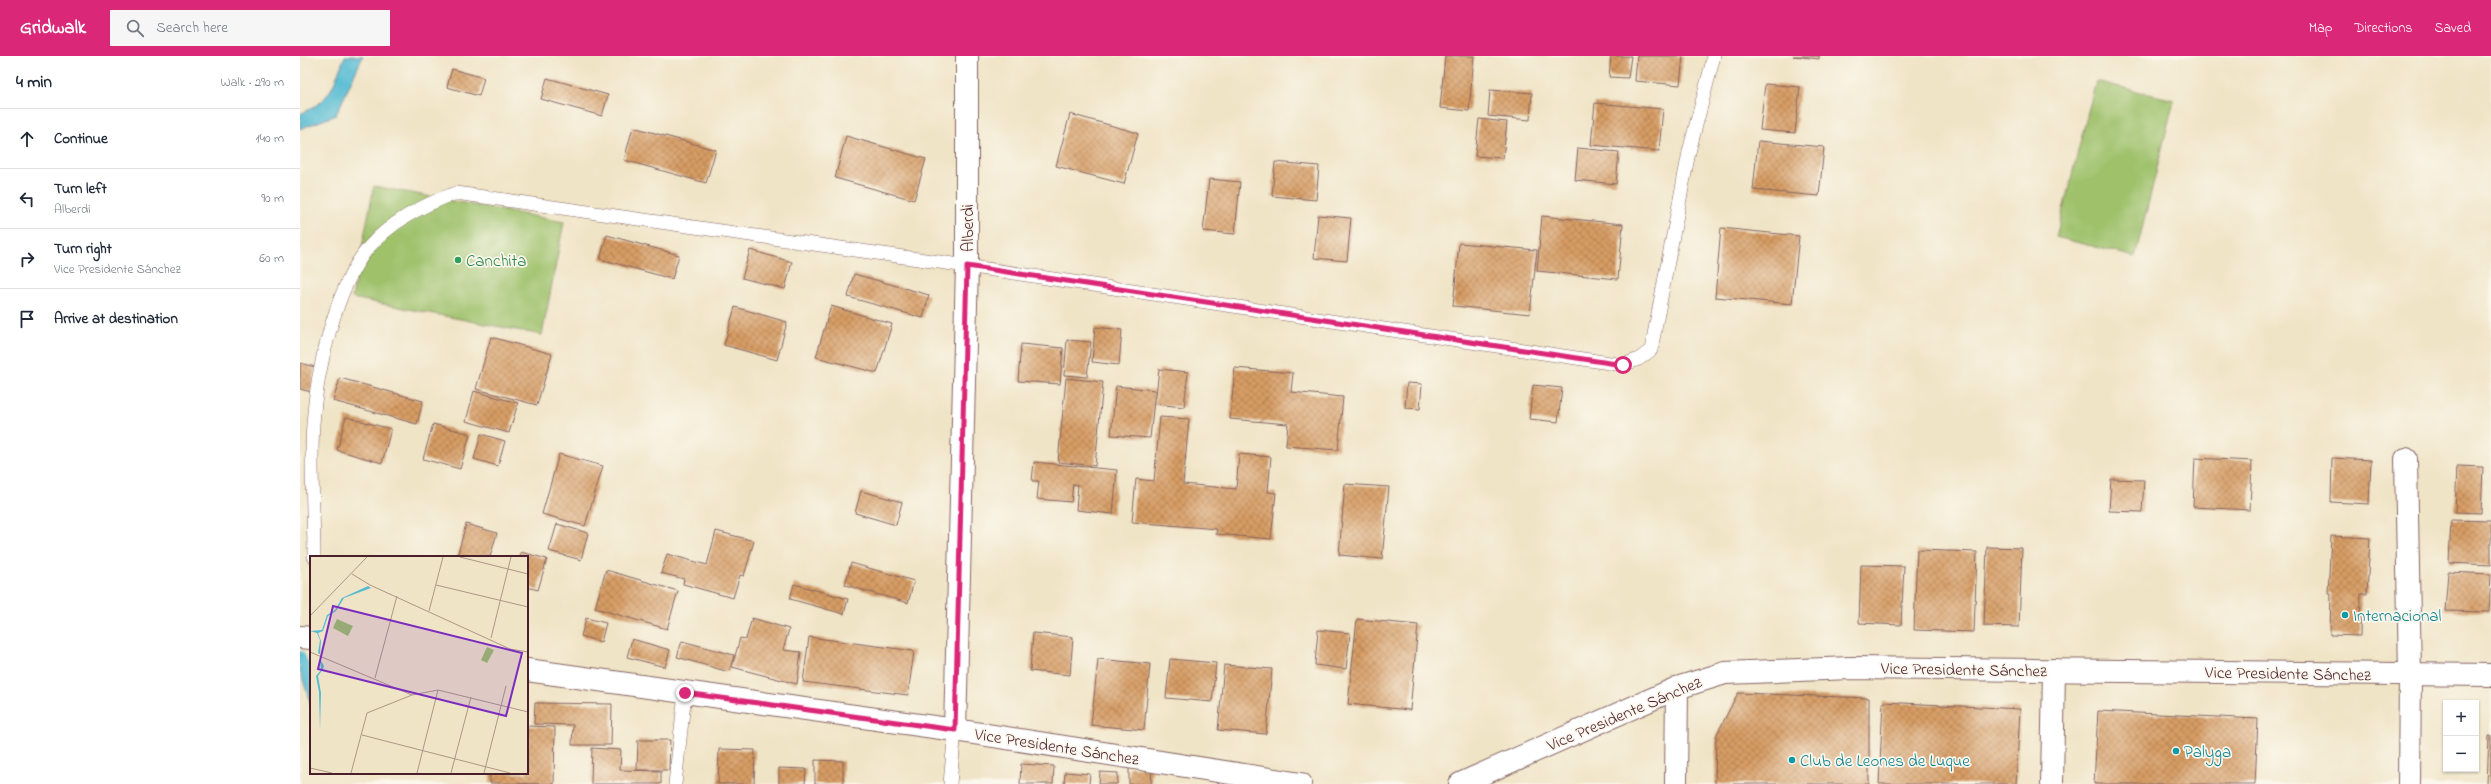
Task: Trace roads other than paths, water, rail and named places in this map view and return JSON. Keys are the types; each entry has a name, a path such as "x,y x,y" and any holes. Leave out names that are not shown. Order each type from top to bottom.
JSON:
{"street":[{"name":"Alberdi","path":"955,730 967,266 967,56"},
{"path":"2406,459 2410,675 2409,784"},
{"path":"300,637 310,638"},
{"name":"Vice Presidente Sánchez","path":"1460,784 1677,688 1725,673 1851,668 2491,675"},
{"name":"Vice Presidente Sánchez","path":"528,670 955,730 1301,784"},
{"path":"2052,784 2054,670"},
{"path":"1676,784 1677,688"}],"lane":[{"path":"314,556 313,423 324,353 338,301 369,247 392,227 429,202 456,193 967,266 1623,365 1639,360 1651,350 1688,152 1714,56"},
{"path":"675,784 685,693"},
{"name":"Alberdi","path":"950,784 955,730"}],"water":[{"path":"345,56 363,56 336,115 300,129 300,114 319,103 330,91"},
{"path":"300,665 310,667 310,702 300,671"}],"waterway":[{"path":"300,656 310,676"}],"place":[{"name":"Canchita","path":"458,260"},
{"name":"Internacional","path":"2345,615"},
{"name":"Palyga","path":"2176,751"},
{"name":"Club de Leones de Luque","path":"1792,760"}]}
